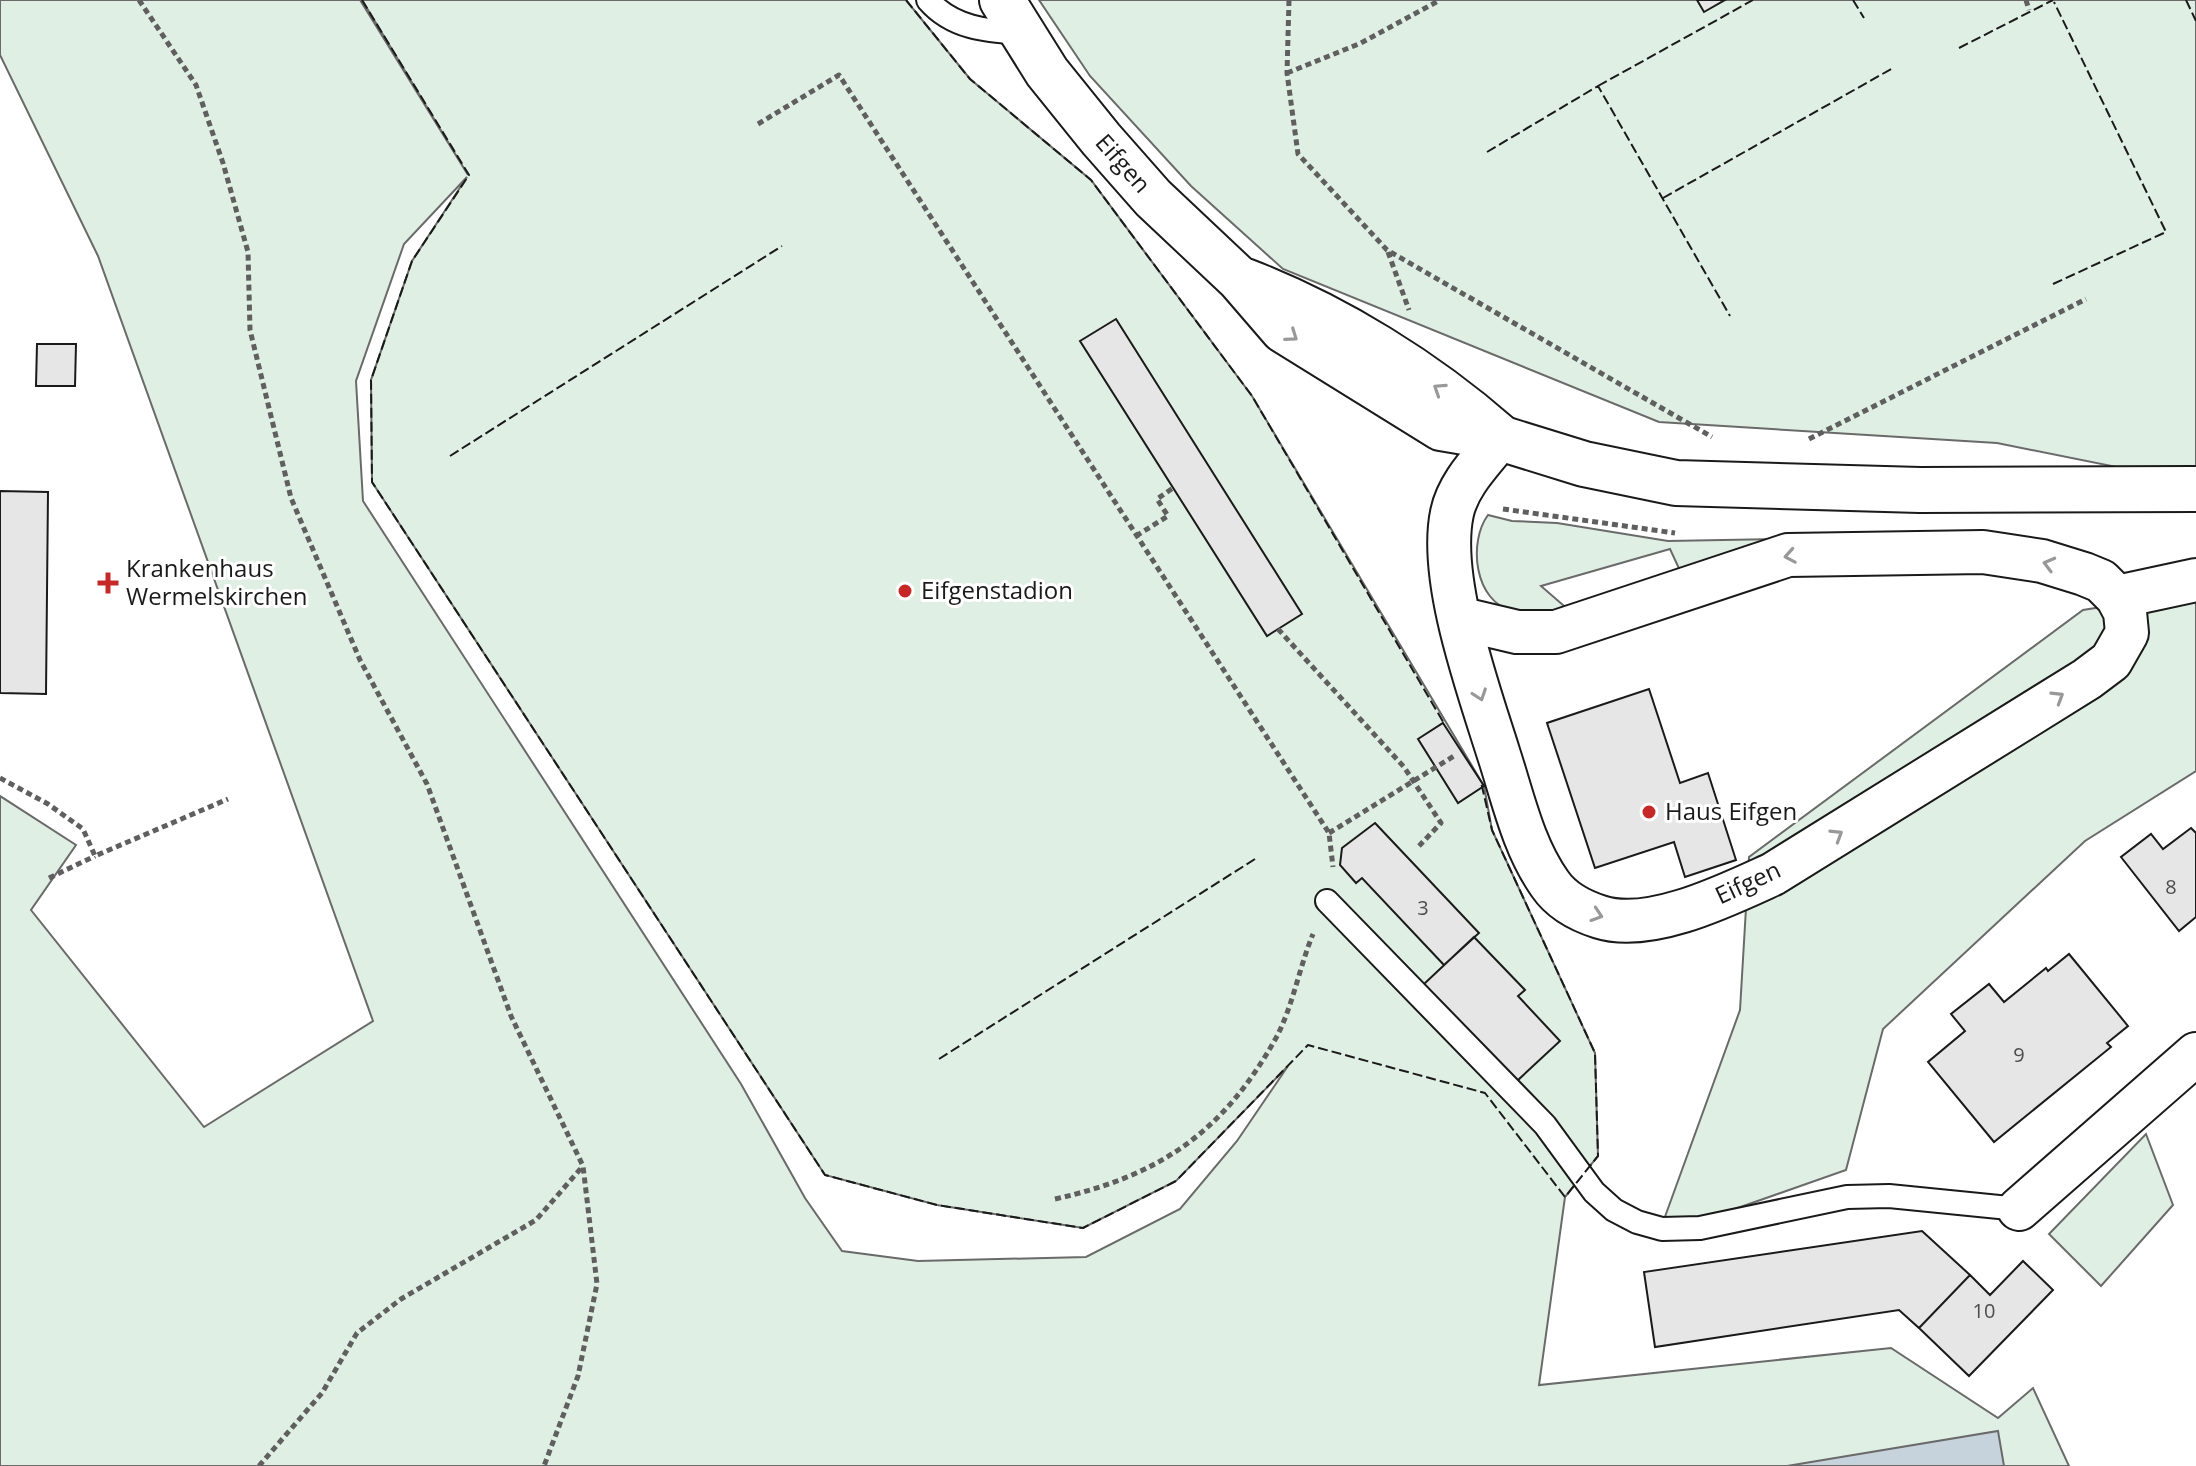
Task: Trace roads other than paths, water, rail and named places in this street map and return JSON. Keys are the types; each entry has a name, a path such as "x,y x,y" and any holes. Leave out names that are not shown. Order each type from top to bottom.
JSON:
{"main road":[{"name":"Eifgen","path":"1012,17 1101,139 1153,198 1239,279 1312,310 1462,404 1500,438 1584,464 1676,483 1920,490 2196,489"}],"street":[{"name":"Eifgen","path":"1500,438 1458,493 1452,515 1453,579 1470,666 1525,836 1541,870 1562,898 1602,918 1626,921 1695,907 1773,874 2087,679 2111,661 2127,633 2125,612 2117,597"},
{"path":"1462,619 1517,632 1556,632 1788,555 1983,552 2042,561 2084,574 2101,581 2117,597 2196,580"},
{"path":"2019,1209 2196,1054"}],"lane":[{"path":"928,0 938,12 978,30 1012,17"},
{"path":"1327,901 1545,1125 1594,1192 1614,1210 1637,1222 1662,1229 1700,1228 1847,1197 1889,1196 2019,1209"}],"place":[{"name":"Krankenhaus Wermelskirchen","path":"108,583"},
{"name":"Eifgenstadion","path":"905,591"},
{"name":"Haus Eifgen","path":"1649,812"}]}
